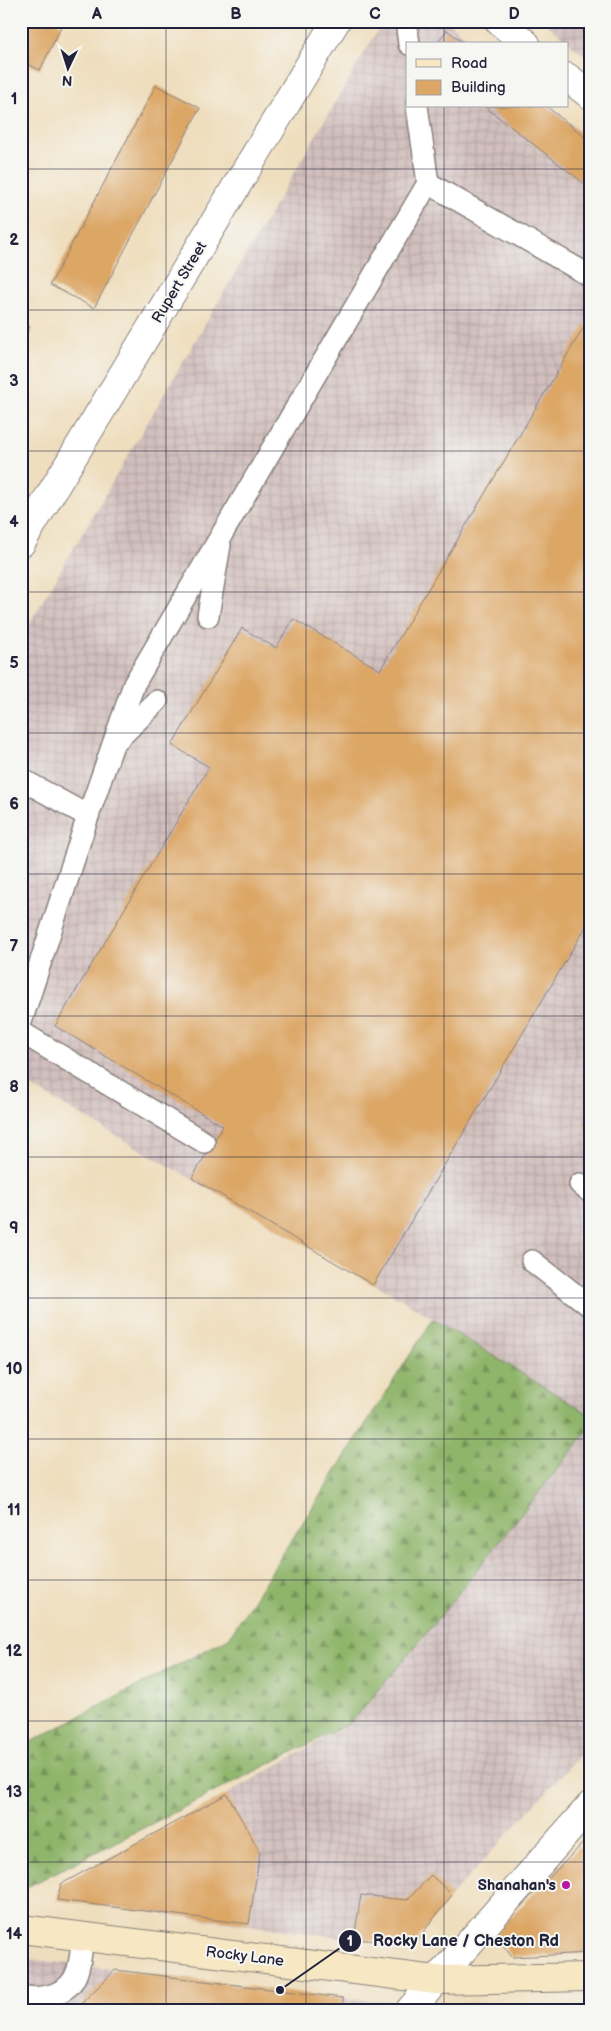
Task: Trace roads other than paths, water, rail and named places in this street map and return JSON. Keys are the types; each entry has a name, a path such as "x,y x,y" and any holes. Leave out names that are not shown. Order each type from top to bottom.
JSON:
{"main road":[{"name":"Rocky Lane","path":"21,1929 436,1980 590,1977"}],"street":[{"name":"Rupert Street","path":"21,543 336,21"},
{"path":"498,21 524,42"},
{"path":"568,78 590,95"},
{"path":"410,2010 590,1806"}],"lane":[{"path":"406,21 409,42"},
{"path":"21,1022 88,816 134,684 428,182 417,108"},
{"path":"428,182 590,276"},
{"path":"208,616 222,532"},
{"path":"113,745 157,701"},
{"path":"21,779 88,816"},
{"path":"21,1032 204,1142"},
{"path":"532,1261 590,1306"},
{"path":"21,1996 45,1997 58,1994 70,1985 78,1972 83,1936"}],"place":[{"name":"Shanahan's","path":"566,1885"},
{"name":"Rocky Lane / Cheston Rd","path":"280,1990"}]}
